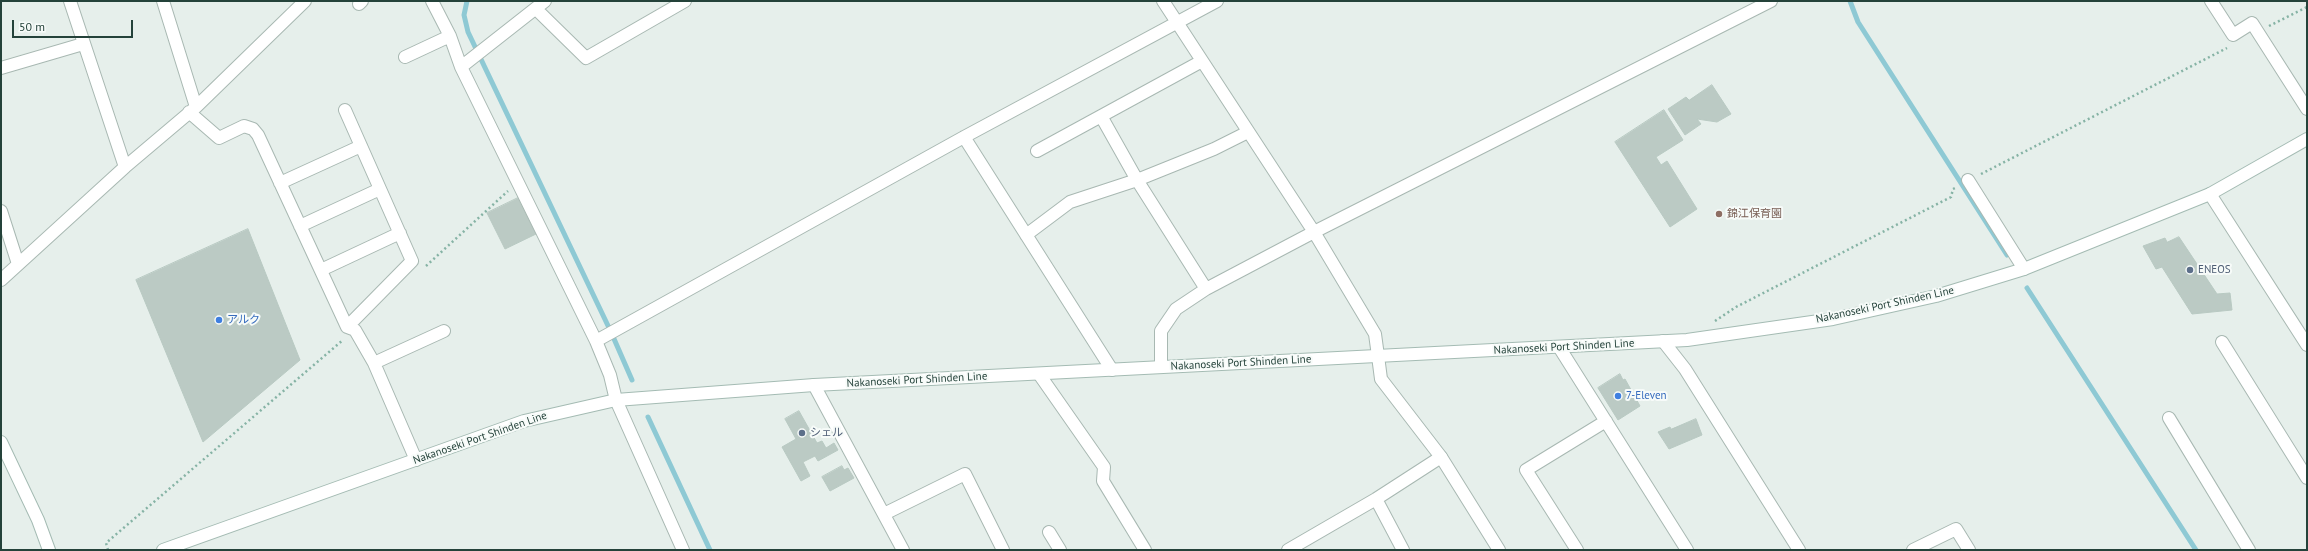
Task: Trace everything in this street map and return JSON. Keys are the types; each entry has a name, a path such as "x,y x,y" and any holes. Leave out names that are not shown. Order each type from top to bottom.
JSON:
{"street":[{"path":"70,1 125,167"},
{"path":"163,1 193,110 219,138 244,126 253,129 321,270 351,328 374,363 416,460"},
{"path":"462,66 540,5 586,58 685,1"},
{"path":"1163,1 1314,232 1375,334 1381,380 1441,457 1499,550"},
{"path":"596,340 1176,22 1218,1"},
{"path":"1161,367 1161,331 1176,309 1206,289 1314,232 1771,1"},
{"path":"2211,1 2232,35 2252,23 2307,109"},
{"path":"434,2 462,66 596,340 610,375 616,400 683,550"},
{"path":"1,280 125,167 193,110 301,3"},
{"path":"405,57 450,36"},
{"path":"1,68 83,44"},
{"path":"1037,151 1202,61"},
{"path":"345,110 412,261 351,328"},
{"path":"1100,116 1137,180 1206,289"},
{"path":"1026,235 1070,202 1137,180 1214,149 1248,132"},
{"path":"964,138 1112,370"},
{"name":"Nakanoseki Port Shinden Line","path":"163,550 524,421 616,400 814,385 1687,340 1834,318 1936,296 2024,269 2210,194 2307,139"},
{"path":"280,183 361,146"},
{"path":"1968,180 2024,269"},
{"path":"300,226 380,189"},
{"path":"2210,194 2307,345"},
{"path":"1,211 18,264"},
{"path":"321,270 400,232"},
{"path":"374,363 444,331"},
{"path":"1663,341 1685,369 1800,550"},
{"path":"2222,342 2307,478"},
{"path":"1559,347 1687,550"},
{"path":"1039,374 1104,466 1103,481 1145,550"},
{"path":"814,385 903,550"},
{"path":"2169,418 2249,550"},
{"path":"1577,550 1526,470 1606,421"},
{"path":"1,442 38,520 49,550"},
{"path":"1288,550 1376,499 1441,457"},
{"path":"884,514 965,474 1003,550"},
{"path":"1376,499 1403,550"},
{"path":"1913,550 1956,529 1969,550"},
{"path":"1049,532 1060,550"}],"path":[{"path":"2265,28 2307,7"},
{"path":"1711,324 1736,307 1951,197 1953,189 1968,180 2229,46"},
{"path":"425,266 518,182"},
{"path":"108,550 106,543 351,328"}],"building":[{"path":"1712,85 1731,114 1717,122 1697,119 1701,124 1685,135 1668,109 1686,97 1689,100"},
{"path":"1664,110 1683,140 1656,157 1661,165 1667,161 1697,209 1670,227 1615,142"},
{"path":"518,198 536,234 505,249 487,213"},
{"name":"アルク","path":"248,229 300,360 203,442 136,280"},
{"path":"2179,237 2217,294 2230,293 2232,310 2192,314 2162,267 2156,269 2143,246 2165,238 2167,242"},
{"path":"1620,374 1623,380 1625,379 1640,406 1618,420 1598,388"},
{"path":"799,411 817,443 822,441 826,448 834,443 838,450 818,461 815,456 803,462 810,476 801,481 782,447 796,439 785,419"},
{"path":"1696,419 1702,435 1669,449 1658,432 1670,427 1671,429"},
{"path":"842,466 844,470 848,468 854,478 830,491 822,477"}],"waterway":[{"path":"467,1 464,15 468,32 611,332 632,380"},
{"path":"1850,1 1858,22 2007,255"},
{"path":"2027,288 2196,550"},
{"path":"648,417 710,550"}],"place":[{"name":"錦江保育園","path":"1719,214"},
{"name":"ENEOS","path":"2190,270"},
{"name":"アルク","path":"219,320"},
{"name":"7-Eleven","path":"1618,396"},
{"name":"シェル","path":"802,433"}]}
